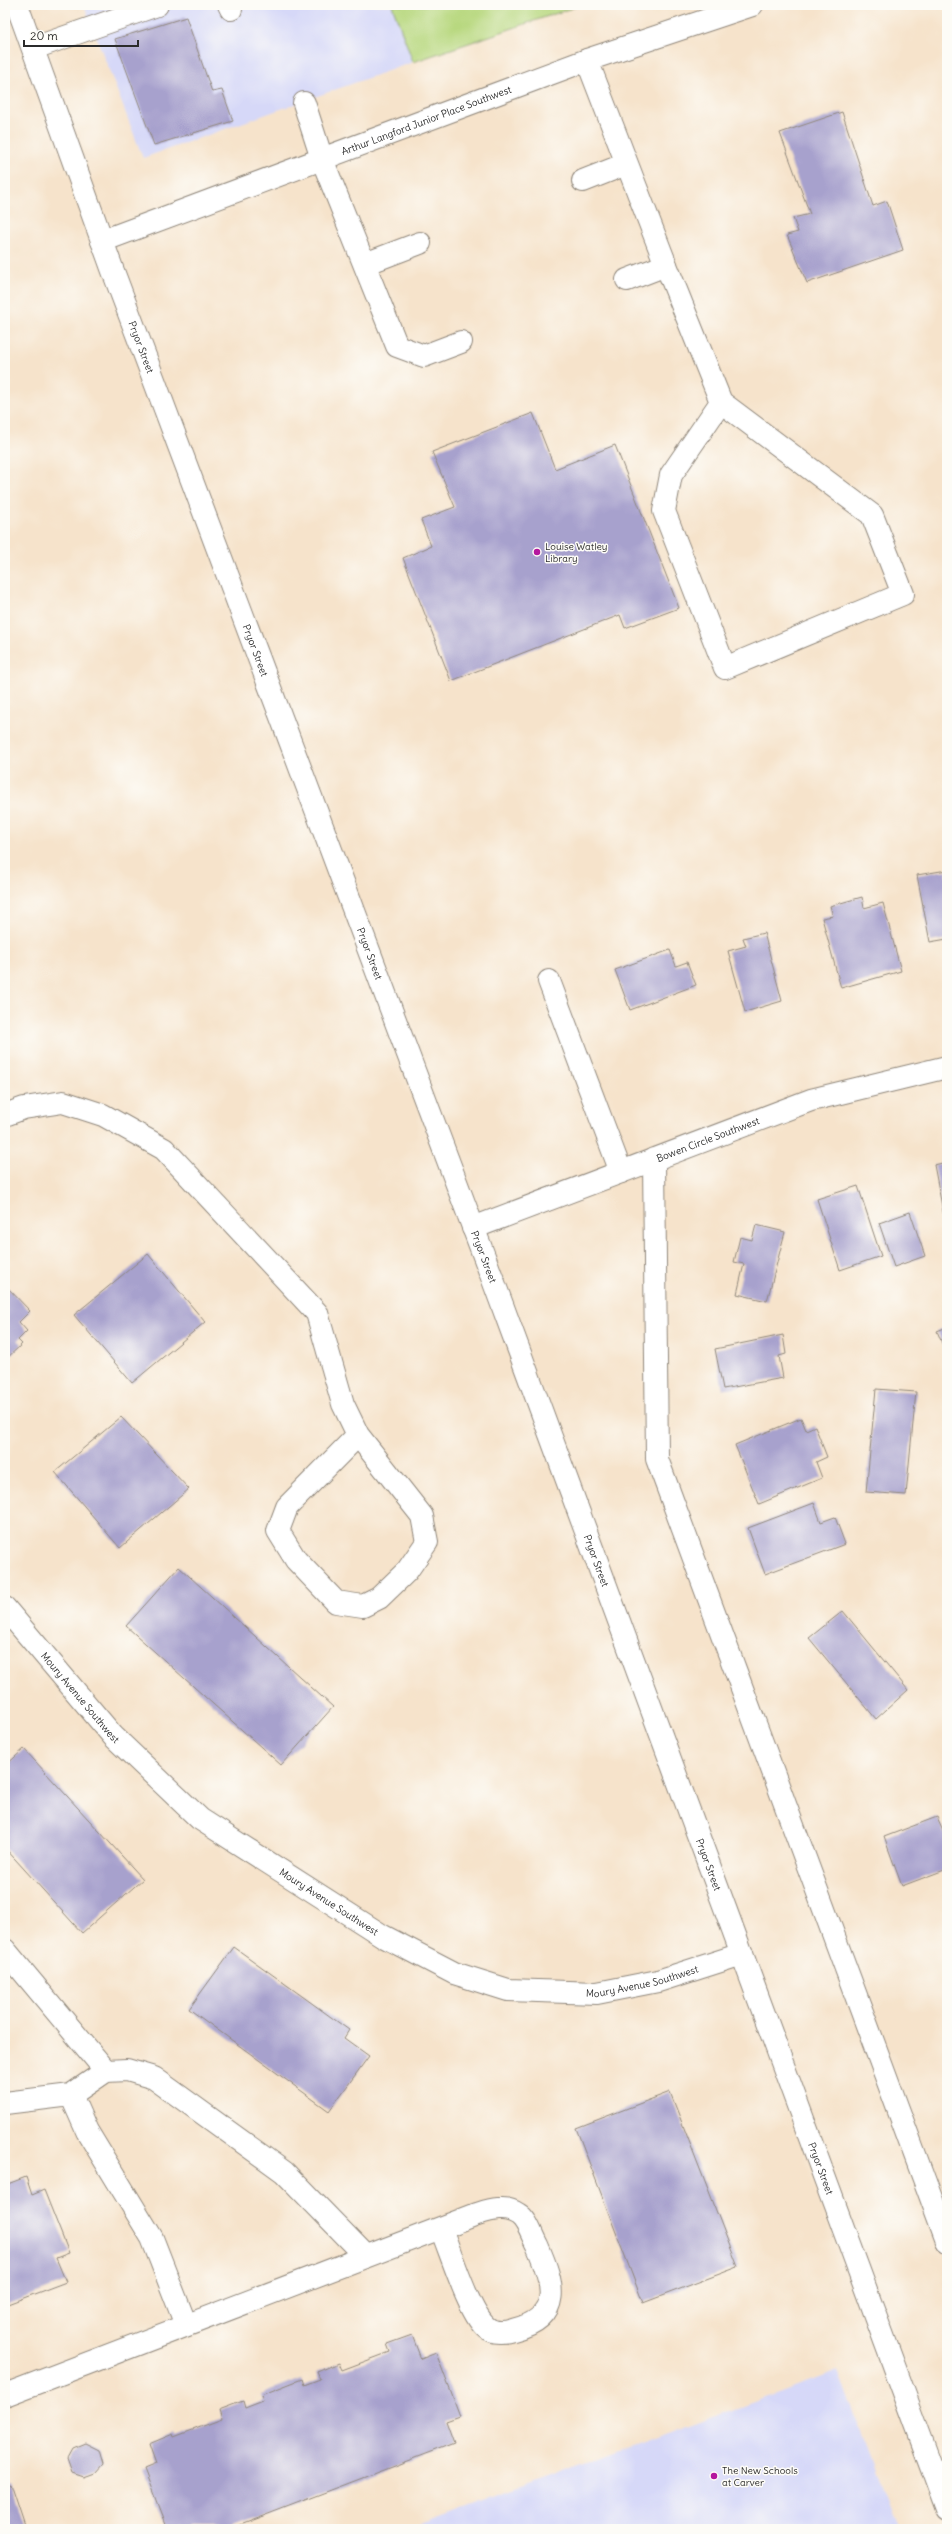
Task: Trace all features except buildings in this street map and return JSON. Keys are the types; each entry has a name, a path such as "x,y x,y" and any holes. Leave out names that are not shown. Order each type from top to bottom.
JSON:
{"street":[{"name":"Pryor Street","path":"18,5 102,241 473,1228 947,2509"},
{"path":"34,48 157,5"},
{"name":"Arthur Langford Junior Place Southwest","path":"102,241 587,60 752,5"},
{"path":"587,60 626,164 721,402 872,515 903,594 725,668 664,511 671,475 721,402"},
{"path":"304,103 322,159 397,346 424,356 461,342"},
{"path":"583,181 626,164"},
{"path":"365,264 420,243"},
{"path":"627,280 666,265"},
{"path":"549,981 621,1172"},
{"name":"Bowen Circle Southwest","path":"473,1228 811,1100 947,1067"},
{"path":"5,1115 24,1108 63,1102 103,1115 164,1149 317,1314 343,1404 358,1435 422,1516 426,1542 407,1571 379,1598 363,1606 336,1602 296,1560 278,1531 287,1507 358,1435"},
{"path":"654,1159 657,1459 947,2241"},
{"name":"Moury Avenue Southwest","path":"6,1611 113,1736 200,1819 383,1936 454,1973 508,1990 597,1993 658,1981 742,1954"},
{"path":"5,1950 106,2071"},
{"path":"5,2103 71,2095 106,2071 127,2070 154,2078 284,2172 366,2256"},
{"path":"71,2095 87,2131 152,2238 186,2325"},
{"path":"5,2395 477,2214 500,2208 518,2214 533,2236 551,2285 552,2299 543,2316 522,2328 500,2334 485,2327 473,2308 441,2229"}],"shaded area":[{"path":"84,5 392,5 413,62 143,158"},
{"name":"The New Schools at Carver","path":"838,2371 898,2529 407,2529 694,2424"}],"green space":[{"path":"392,5 581,5 413,62"}],"place":[{"name":"Louise Watley Library","path":"537,552"},
{"name":"The New Schools at Carver","path":"714,2476"}]}
